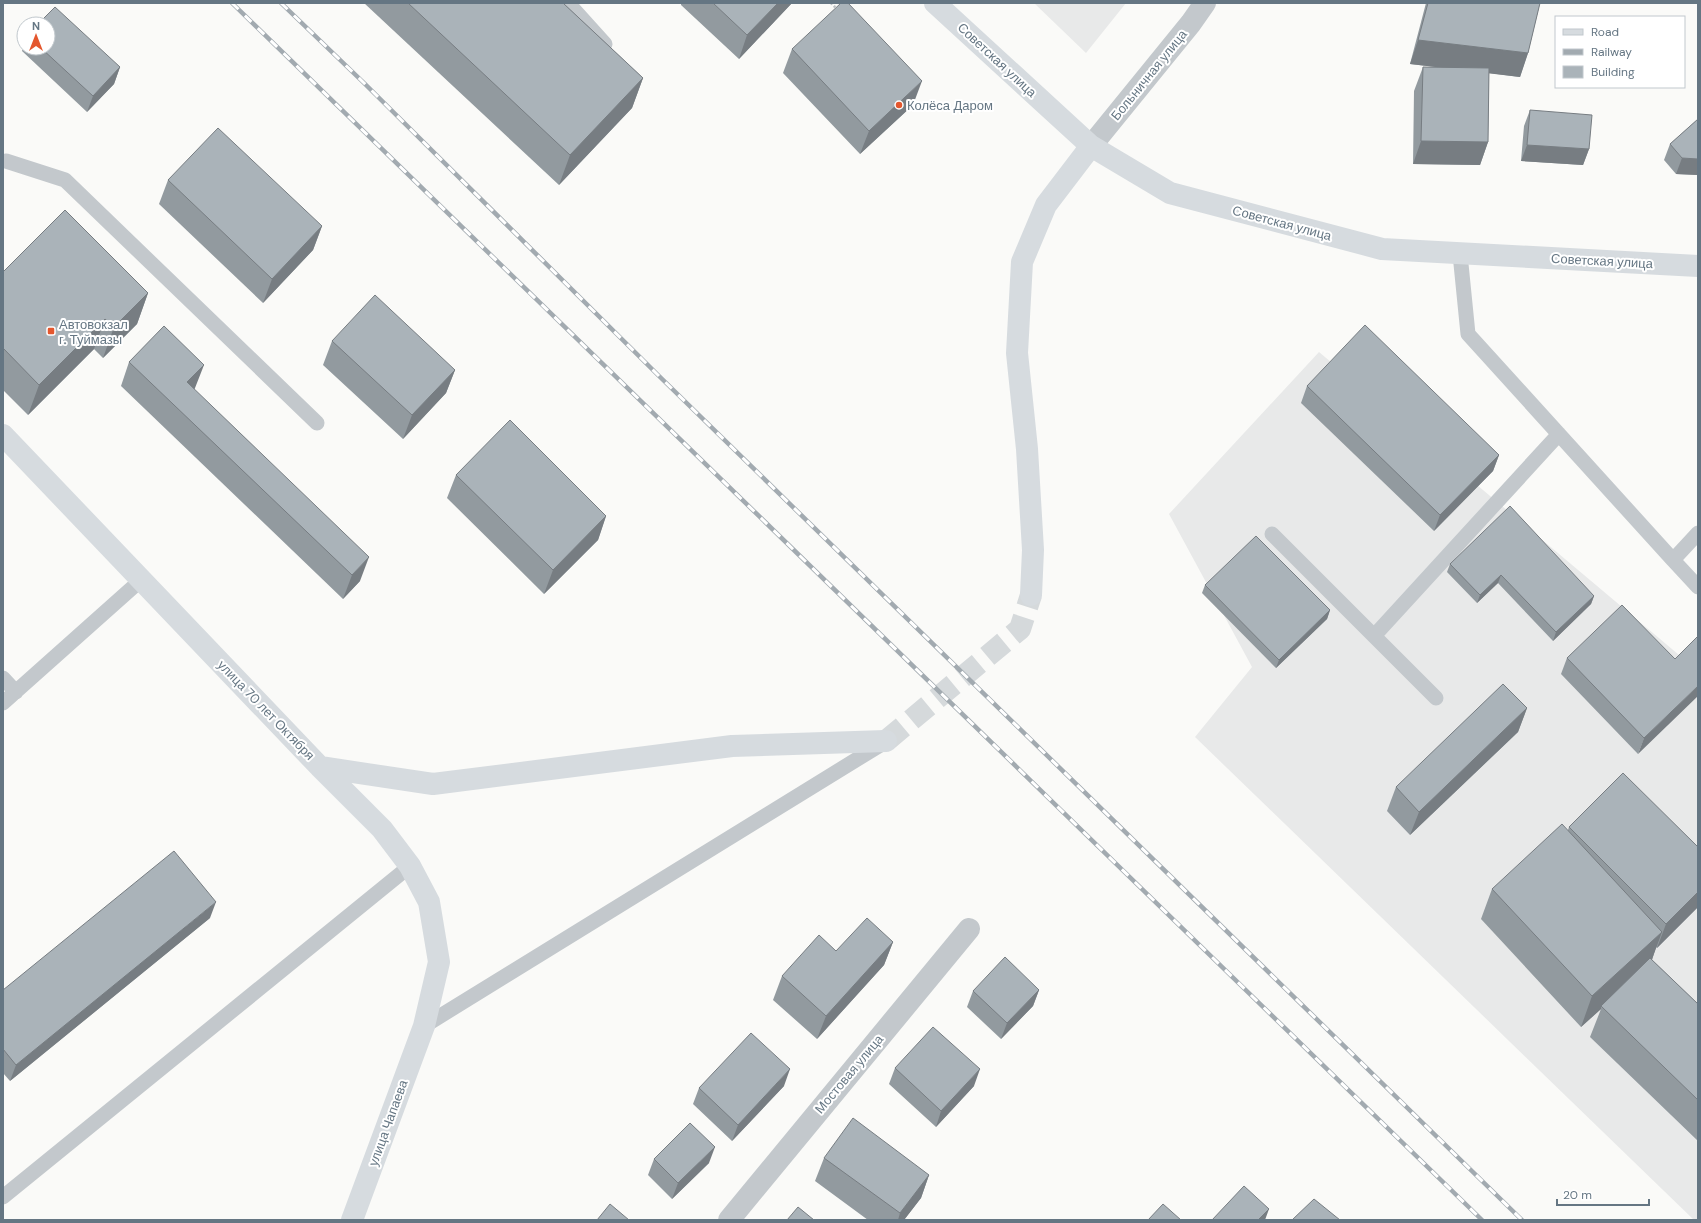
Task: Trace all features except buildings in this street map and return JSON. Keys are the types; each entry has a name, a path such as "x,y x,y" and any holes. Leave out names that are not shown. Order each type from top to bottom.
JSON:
{"main road":[{"name":"Советская улица","path":"935,3 1091,146 1170,193 1382,250 1698,266"},
{"path":"1032,594 1033,550 1027,449 1017,353 1022,262 1046,205 1091,146"},
{"name":"улица 70 лет Октября","path":"3,435 320,767 382,829 410,866 429,902 439,962 424,1026"},
{"path":"320,767 433,784 732,746 886,742"},
{"name":"улица Чапаева","path":"352,1220 424,1026"}],"street":[{"name":"Больничная улица","path":"1091,146 1191,23 1205,3"},
{"name":"Мостовая улица","path":"729,1220 969,929"}],"lane":[{"path":"568,3 613,53"},
{"path":"4,161 65,180 317,423"},
{"path":"1460,254 1468,334 1698,587"},
{"path":"1374,636 1559,434"},
{"path":"1674,560 1698,533"},
{"path":"1272,534 1436,698"},
{"path":"3,703 141,580"},
{"path":"3,678 16,692"},
{"path":"424,1026 886,742"},
{"path":"3,1197 410,866"}],"path":[{"path":"831,3 840,12"}],"shaded area":[{"path":"1034,3 1126,3 1086,53"},
{"path":"1319,352 1685,660 1698,650 1698,1220 1694,1220 1195,737 1252,667 1169,514"}],"tunnel":[{"path":"886,741 1020,629 1031,595"}],"railway":[{"path":"232,3 1482,1220"},
{"path":"281,3 364,83 659,376 1522,1220"}],"place":[{"name":"Колёса Даром","path":"899,105"},
{"name":"Автовокзал г. Туймазы","path":"51,331"}]}
